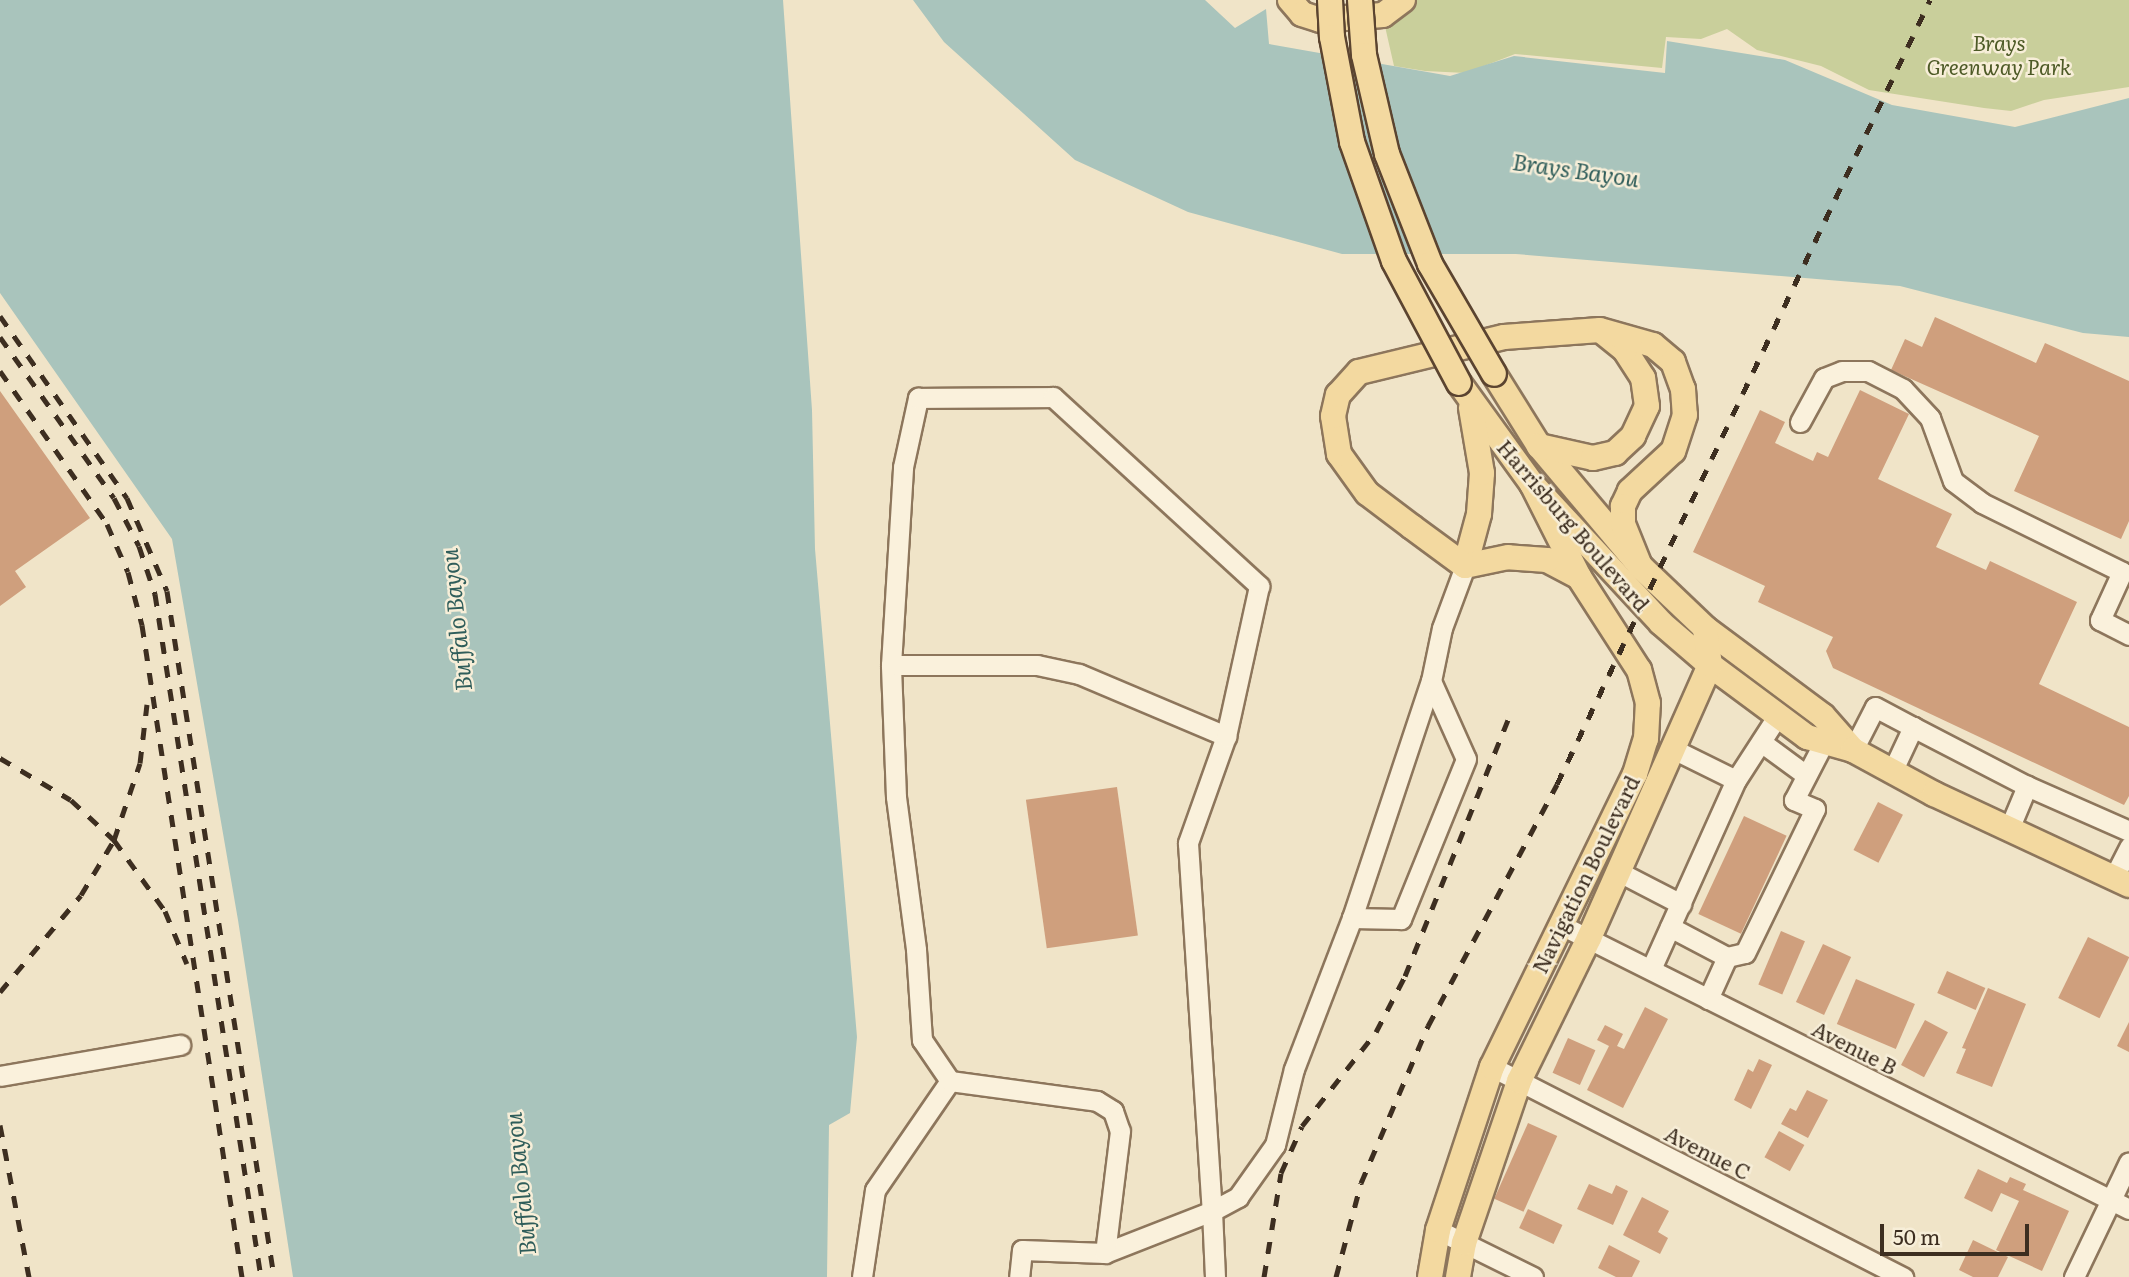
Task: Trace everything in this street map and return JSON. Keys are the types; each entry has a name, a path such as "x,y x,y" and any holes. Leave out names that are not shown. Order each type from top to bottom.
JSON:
{"main road":[{"path":"1290,0 1302,14 1320,20 1383,15 1403,0"},
{"name":"Harrisburg Boulevard","path":"1330,0 1332,37 1352,142 1394,261 1465,393 1532,484 1661,623 1710,665 1807,737 1853,750 1892,772 2121,881"},
{"name":"Harrisburg Boulevard","path":"1360,0 1364,55 1387,154 1430,264 1539,446 1640,566 1705,628 1823,716 1853,750"},
{"path":"1539,446 1593,458 1615,453 1633,436 1647,406 1643,378 1625,349 1600,330"},
{"path":"1578,577 1547,560 1508,557 1465,566 1367,493 1339,454 1333,416 1338,395 1360,372 1413,355 1504,337 1600,330 1653,345 1673,362 1683,389 1685,415 1674,451 1630,491 1623,506 1623,524 1640,566"},
{"path":"1465,393 1482,474 1479,514 1465,566"},
{"name":"Navigation Boulevard","path":"1430,1277 1438,1230 1492,1067 1635,774 1646,739 1648,703 1639,670 1578,577 1532,484"},
{"path":"1705,628 1710,665"},
{"name":"Navigation Boulevard","path":"1458,1277 1464,1243 1519,1081 1590,938 1710,665"}],"street":[{"path":"1800,422 1824,378 1842,371 1868,371 1903,389 1930,418 1953,481 1982,503 2122,572 2100,620 2129,635"},
{"path":"1105,1252 1120,1131 1113,1111 1097,1101 950,1081 922,1040 916,949 896,797 891,665 903,467 918,398 1053,397 1259,586 1226,736 1188,844 1215,1277"},
{"path":"1019,1277 1021,1250 1105,1252 1212,1211 1238,1197 1275,1145 1294,1069 1352,918 1431,681 1442,628 1465,566"},
{"path":"891,665 1037,665 1079,674 1226,736"},
{"path":"1352,918 1401,919 1466,759 1431,681"},
{"path":"1853,750 1875,708 2027,786 2129,831"},
{"path":"1651,970 1737,780 1778,715"},
{"path":"1892,772 1913,727"},
{"path":"1670,928 1727,957 1745,953 1815,809 1794,800 1824,741"},
{"path":"1761,742 1807,775"},
{"path":"1673,749 1737,780"},
{"path":"2009,829 2027,786"},
{"path":"2121,881 2129,847"},
{"path":"1619,872 1681,904"},
{"name":"Avenue B","path":"1561,925 2129,1209"},
{"path":"1708,999 1727,957"},
{"path":"0,1076 180,1045"},
{"name":"Avenue C","path":"1492,1067 1903,1277"},
{"path":"862,1277 875,1190 950,1081"},
{"path":"2074,1277 2129,1162"},
{"path":"1438,1230 1533,1277"}],"green space":[{"name":"Brays Greenway Park","path":"1379,0 2129,0 2129,87 2044,100 2011,111 1984,108 1869,90 1821,66 1757,50 1727,29 1701,39 1666,37 1662,68 1515,54 1466,73 1425,71 1394,66"}],"water":[{"name":"Buffalo Bayou","path":"0,0 783,0 812,410 815,549 857,1037 850,1113 829,1125 827,1277 293,1277 238,920 172,539 0,293"},
{"name":"Brays Bayou","path":"913,0 1205,0 1235,28 1266,9 1269,44 1450,76 1514,56 1665,73 1667,41 1785,60 1892,105 2015,127 2129,98 2129,337 2083,333 1900,286 1516,254 1342,254 1188,212 1075,160 944,42"}],"building":[{"path":"1935,317 2036,363 2045,343 2129,381 2129,521 2121,539 2014,491 2039,436 1891,370 1905,339 1922,347"},
{"path":"1860,390 1909,414 1878,479 1952,514 1936,547 1986,570 1990,561 2077,602 2039,684 2129,727 2129,796 2124,805 1833,668 1826,651 1833,637 1758,602 1765,586 1693,552 1760,410 1785,422 1775,443 1813,461 1817,452 1828,457"},
{"path":"0,391 90,518 15,571 26,587 0,606"},
{"path":"1117,787 1138,936 1047,948 1026,800"},
{"path":"1878,802 1903,815 1878,863 1853,850"},
{"path":"1744,816 1787,836 1741,934 1698,914"},
{"path":"1781,931 1805,941 1782,995 1758,984"},
{"path":"2088,937 2129,957 2100,1018 2058,998"},
{"path":"1823,944 1851,957 1824,1015 1796,1002"},
{"path":"1947,971 1985,988 1976,1010 1937,993"},
{"path":"1856,979 1915,1004 1896,1049 1837,1024"},
{"path":"1988,988 2026,1004 1992,1087 1956,1073 1966,1049 1962,1048"},
{"path":"1645,1007 1668,1019 1623,1108 1587,1090 1609,1046 1597,1040 1605,1025 1623,1034 1617,1046 1624,1049"},
{"path":"1925,1020 1948,1032 1924,1077 1901,1065"},
{"path":"2129,1022 2129,1052 2117,1046"},
{"path":"1568,1038 1595,1050 1580,1085 1553,1073"},
{"path":"1759,1059 1772,1065 1751,1109 1734,1100 1748,1069 1753,1072"},
{"path":"1807,1090 1828,1100 1808,1138 1781,1124 1790,1108 1796,1111"},
{"path":"1528,1123 1557,1136 1523,1212 1494,1199"},
{"path":"1779,1131 1804,1145 1790,1171 1764,1157"},
{"path":"1978,1169 2007,1183 2010,1177 2026,1184 2023,1190 2069,1211 2042,1271 1996,1250 2019,1201 2001,1193 1992,1212 1964,1198"},
{"path":"1589,1184 1612,1194 1616,1185 1628,1191 1613,1225 1577,1209"},
{"path":"1642,1197 1669,1211 1658,1232 1668,1238 1660,1254 1623,1235"},
{"path":"1528,1209 1562,1225 1554,1244 1519,1228"},
{"path":"1973,1240 2008,1257 1998,1277 1973,1277 1959,1270"},
{"path":"1609,1245 1640,1261 1632,1277 1616,1277 1598,1268"}],"railway":[{"path":"1336,1277 1361,1183 1428,1026 1557,784 1930,0"},
{"path":"0,316 127,498 167,591 274,1277"},
{"path":"0,337 114,498 139,546 155,594 261,1277"},
{"path":"0,371 107,524 128,572 142,625 242,1277"},
{"path":"0,992 81,895 114,840 140,763 147,704"},
{"path":"1264,1277 1281,1173 1302,1126 1376,1032 1405,976 1508,720"},
{"path":"0,758 71,800 114,840 165,911 187,964"},
{"path":"0,1125 29,1277"}]}
